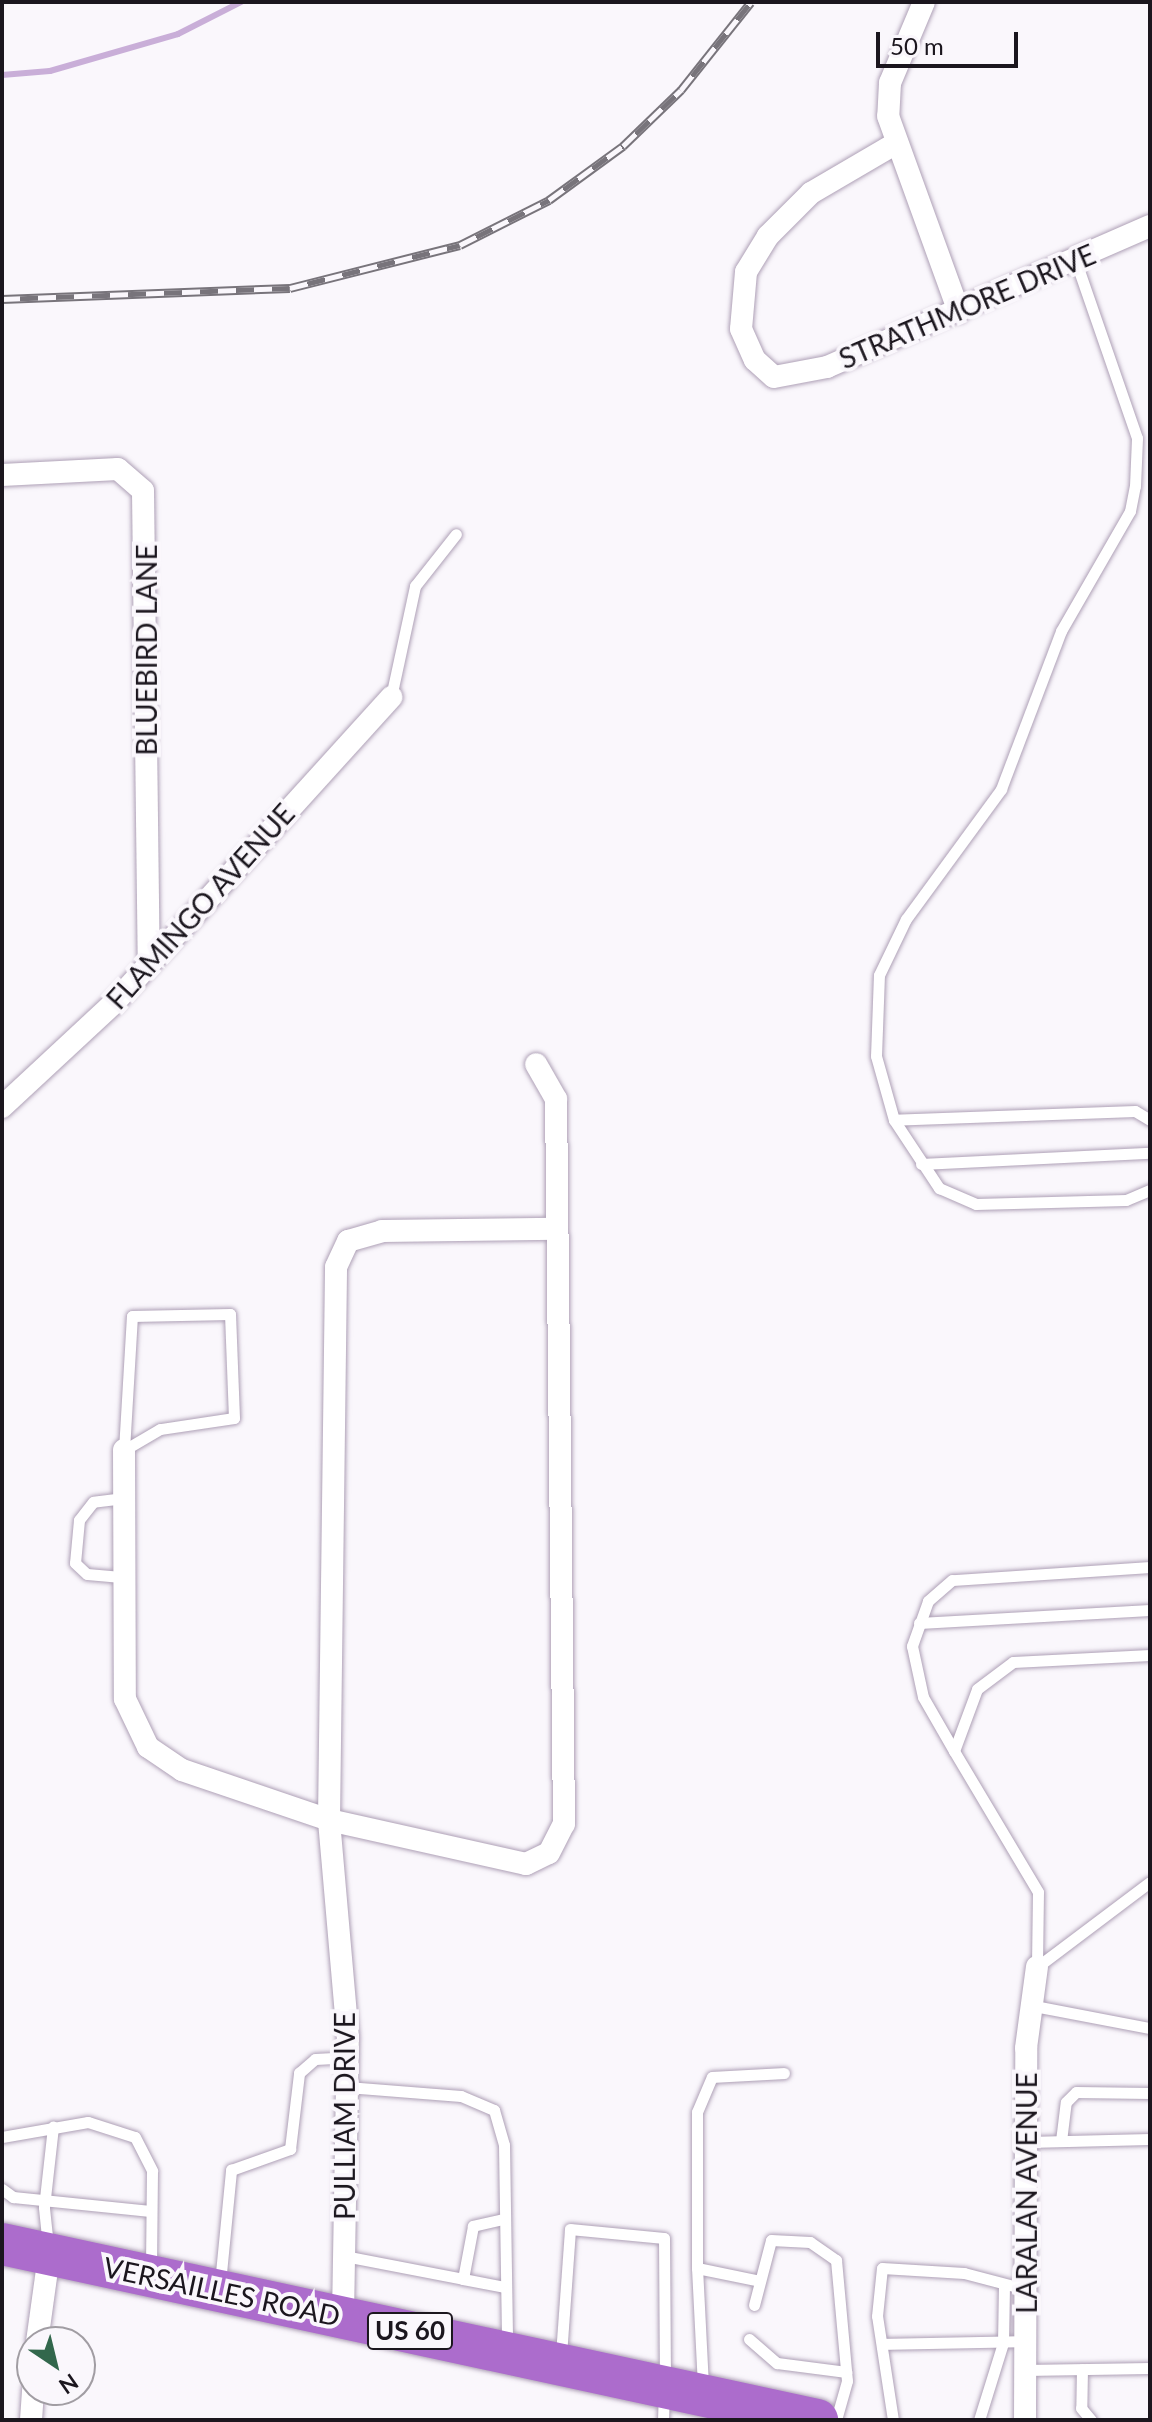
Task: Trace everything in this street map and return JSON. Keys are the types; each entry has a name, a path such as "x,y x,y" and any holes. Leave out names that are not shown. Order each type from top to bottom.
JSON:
{"highway":[{"name":"VERSAILLES ROAD","path":"2,2244 560,2364 677,2400 817,2420"}],"street":[{"path":"924,2 890,83 893,145 959,312"},
{"name":"STRATHMORE DRIVE","path":"893,145 850,164 803,199 746,272 741,329 755,360 781,379 959,312 1150,226"},
{"name":"BLUEBIRD LANE","path":"2,475 118,469 143,491 149,961"},
{"name":"FLAMINGO AVENUE","path":"2,1107 149,961 391,697"},
{"path":"124,1450 125,1699 148,1747 182,1770 329,1820 526,1864 549,1853 564,1824 556,1099 536,1064"},
{"name":"PULLIAM DRIVE","path":"343,2316 348,2057 329,1820 336,1267 348,1241 382,1231 557,1229"},
{"name":"LARALAN AVENUE","path":"1025,2420 1026,2341 1015,2288 1027,2142 1029,2005 1037,1967"},
{"path":"39,2326 49,2255"}],"lane":[{"path":"1075,259 1137,438 1133,499 1061,631 1001,789 906,919 879,975 876,1056 894,1120 939,1188 976,1204 1126,1200 1150,1190"},
{"path":"391,697 415,586 456,534"},
{"path":"894,1120 1135,1111 1150,1120"},
{"path":"921,1164 1150,1153"},
{"path":"230,1314 234,1418 160,1429 124,1450 132,1316 230,1314"},
{"path":"124,1498 93,1502 79,1520 75,1563 87,1574 124,1577"},
{"path":"1037,1967 1038,1892 954,1751 914,1673 919,1623 933,1594 952,1580 1150,1567"},
{"path":"919,1623 1150,1610"},
{"path":"954,1751 977,1689 1013,1662 1150,1655"},
{"path":"1037,1967 1149,1886"},
{"path":"1029,2005 1150,2028"},
{"path":"219,2290 231,2170 290,2149 299,2073 315,2059 348,2057"},
{"path":"677,2400 697,2268 697,2112 712,2077 784,2073"},
{"path":"347,2087 461,2096 494,2110 504,2145 507,2352"},
{"path":"1061,2141 1066,2102 1076,2092 1150,2093"},
{"path":"2,2137 88,2122 135,2137 152,2171 151,2276"},
{"path":"49,2255 45,2196 53,2127"},
{"path":"1027,2142 1150,2139"},
{"path":"2,2189 150,2211"},
{"path":"463,2279 473,2226 503,2219"},
{"path":"560,2364 570,2229 664,2238 677,2400"},
{"path":"754,2305 771,2240 810,2242 836,2265 846,2372 836,2420"},
{"path":"344,2256 463,2279 469,2286 505,2287"},
{"path":"697,2268 760,2281"},
{"path":"893,2420 883,2344 882,2268 964,2273 1015,2288 1003,2343 979,2420"},
{"path":"749,2339 777,2363 846,2372"},
{"path":"883,2344 1026,2341"},
{"path":"1025,2370 1150,2368"},
{"path":"1082,2369 1081,2408 1091,2420"}],"waterway":[{"path":"2,75 50,71 178,34 241,2"}],"railway":[{"path":"2,299 290,288 460,245 549,200 623,146 681,90 751,2"}]}
